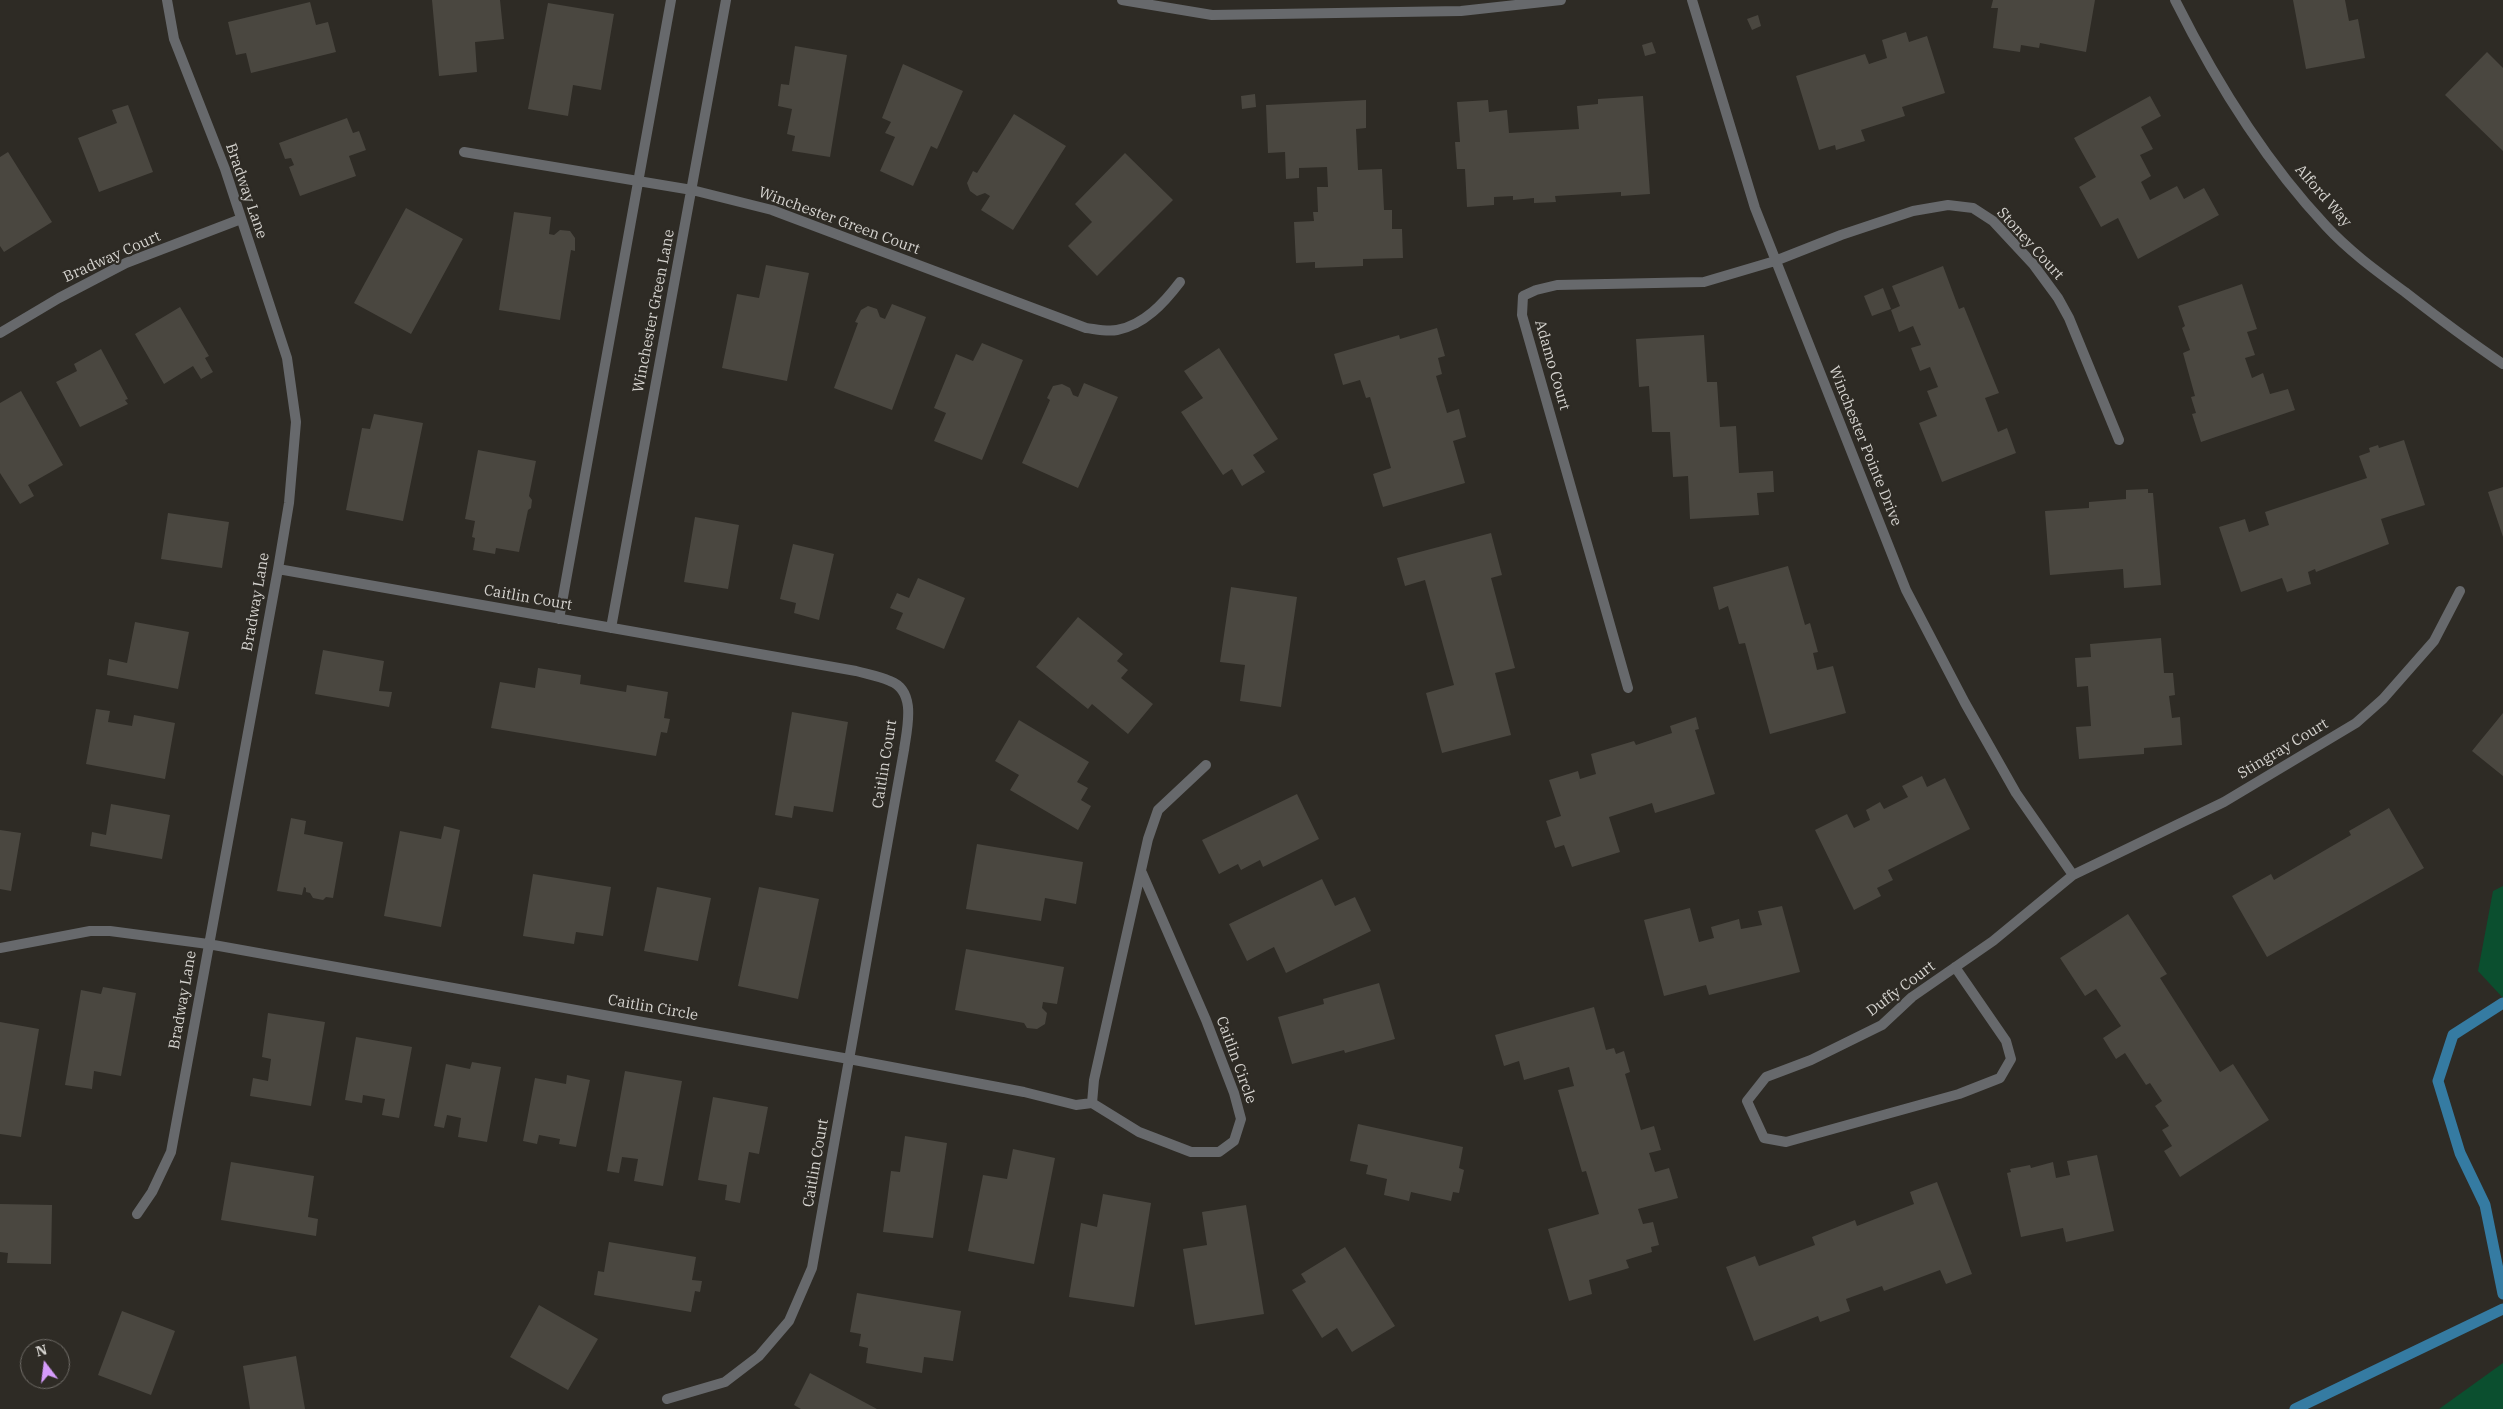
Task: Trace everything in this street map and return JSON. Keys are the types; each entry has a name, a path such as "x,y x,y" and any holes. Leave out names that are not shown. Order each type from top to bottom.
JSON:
{"street":[{"name":"Bradway Lane","path":"137,1214 152,1192 171,1152 278,569 289,503 296,422 287,358 225,169 180,56 166,0"},
{"path":"559,618 671,0"},
{"name":"Winchester Green Lane","path":"611,628 726,0"},
{"path":"1122,0 1212,15 1461,11 1561,0"},
{"name":"Winchester Pointe Drive","path":"1692,0 1755,208 1906,590 1965,703 2016,792 2073,875"},
{"name":"Alford Way","path":"2175,0 2230,97 2272,159 2326,226 2363,261 2466,339 2503,364"},
{"name":"Winchester Green Court","path":"464,152 692,190 772,210 1086,328 1116,330 1142,320 1163,304 1180,282"},
{"name":"Stoney Court","path":"1775,261 1841,235 1913,212 1948,205 1973,208 1994,221 2033,264 2058,298 2069,318 2119,440"},
{"name":"Bradway Court","path":"0,333 58,298 126,263 242,219"},
{"name":"Adamo Court","path":"1628,688 1522,315 1523,296 1536,290 1557,285 1704,282 1775,261"},
{"name":"Caitlin Court","path":"278,569 856,671 892,681 904,692 909,711 904,750 812,1268 789,1321 759,1356 724,1382 667,1399"},
{"name":"Stingray Court","path":"2073,875 2224,802 2356,723 2383,699 2434,641 2460,591"},
{"path":"1092,1103 1094,1080 1148,839 1158,810 1206,765"},
{"name":"Caitlin Circle","path":"0,948 90,931 110,930 208,944 849,1059 1024,1092 1076,1105 1092,1103 1139,1132 1191,1152 1219,1152 1234,1142 1241,1119 1234,1093 1206,1020 1142,872"},
{"name":"Duffy Court","path":"1955,967 2006,1041 2011,1059 2000,1078 1959,1094 1786,1142 1764,1138 1747,1101 1766,1076 1811,1060 1882,1025 1912,997 1955,967 1993,941 2073,875"}],"green space":[{"path":"2503,886 2503,998 2478,971 2493,891"},
{"path":"2503,1363 2503,1409 2439,1409"}],"building":[{"path":"432,0 500,0 504,39 475,42 477,72 439,76"},
{"path":"1993,0 2095,0 2086,52 2040,43 2039,48 2021,45 2020,52 1993,48 1998,8 1991,8"},
{"path":"2293,0 2345,0 2349,21 2358,19 2365,58 2306,69"},
{"path":"310,2 316,25 328,22 336,52 251,73 246,53 236,55 228,22"},
{"path":"548,3 614,14 601,90 573,85 568,116 528,109"},
{"path":"1758,15 1761,26 1752,30 1747,19"},
{"path":"1906,32 1909,42 1927,36 1945,93 1902,107 1905,116 1861,130 1865,141 1836,150 1835,145 1819,150 1796,76 1865,54 1869,64 1887,58 1882,40"},
{"path":"1652,42 1656,53 1645,56 1642,45"},
{"path":"795,46 847,55 830,157 792,151 795,136 787,134 792,109 778,106 781,84 789,85"},
{"path":"2487,52 2503,68 2503,151 2445,95"},
{"path":"903,64 963,91 937,149 931,146 913,186 880,171 895,137 885,133 891,122 882,118"},
{"path":"1255,94 1256,107 1242,109 1241,96"},
{"path":"1643,96 1650,194 1621,196 1621,192 1555,196 1556,202 1534,203 1534,198 1513,200 1513,196 1494,197 1494,205 1467,207 1465,169 1457,169 1455,142 1460,142 1457,102 1488,100 1489,112 1507,110 1509,133 1579,129 1577,106 1598,104 1598,99"},
{"path":"2150,96 2161,116 2141,127 2153,149 2140,155 2151,176 2141,182 2150,200 2177,186 2184,199 2204,188 2219,215 2138,259 2118,218 2101,227 2079,187 2096,177 2074,138"},
{"path":"1366,100 1366,128 1356,129 1358,170 1382,169 1384,210 1392,210 1392,229 1402,229 1403,258 1363,259 1363,266 1315,268 1315,262 1296,263 1294,222 1314,221 1313,212 1318,212 1317,187 1328,187 1327,167 1299,168 1299,178 1286,179 1285,152 1268,153 1266,105"},
{"path":"128,105 153,172 99,192 78,138 117,123 112,110"},
{"path":"1014,114 1066,146 1013,230 981,210 990,196 985,193 977,196 970,191 967,183 973,171 977,173"},
{"path":"347,118 353,133 359,131 366,150 349,156 356,176 300,196 289,167 294,165 291,158 285,159 279,143"},
{"path":"8,152 52,222 4,252 0,246 0,157"},
{"path":"1125,153 1173,200 1097,276 1068,246 1092,222 1075,204"},
{"path":"406,208 463,239 411,334 354,303"},
{"path":"514,212 551,217 549,234 554,235 560,230 570,231 575,238 575,251 571,250 560,320 499,310"},
{"path":"766,265 809,273 787,381 722,368 737,294 759,298"},
{"path":"1943,266 1959,309 1964,307 1999,393 1985,398 1998,432 2007,428 2016,453 1942,482 1919,423 1937,416 1927,391 1938,387 1930,367 1920,371 1911,348 1921,345 1913,326 1899,332 1891,310 1900,306 1892,286"},
{"path":"2242,284 2257,329 2247,332 2255,355 2245,358 2252,378 2263,373 2270,394 2288,389 2295,410 2201,442 2192,414 2196,413 2191,397 2195,396 2183,353 2190,350 2182,328 2185,326 2178,306"},
{"path":"1883,288 1891,309 1872,316 1864,296"},
{"path":"892,304 926,317 892,410 834,388 858,323 855,322 861,310 868,306 877,309 880,317 885,319"},
{"path":"180,307 209,356 205,358 213,372 201,379 193,366 164,384 135,334"},
{"path":"1437,328 1445,356 1438,358 1442,374 1436,376 1447,413 1459,409 1466,437 1453,441 1465,483 1383,507 1373,474 1391,468 1370,397 1366,398 1360,380 1343,385 1334,354 1399,335 1400,339"},
{"path":"1704,335 1707,382 1717,382 1720,427 1736,426 1739,473 1773,471 1774,492 1757,493 1759,515 1690,519 1688,476 1673,477 1670,432 1652,432 1649,386 1639,387 1636,339"},
{"path":"982,343 1023,360 982,460 934,441 946,413 934,408 956,354 973,361"},
{"path":"1219,348 1278,439 1253,455 1265,472 1242,486 1232,469 1223,475 1181,412 1203,398 1184,371"},
{"path":"101,349 128,399 125,400 128,404 80,427 56,382 77,371 74,364"},
{"path":"1084,383 1118,397 1078,488 1022,463 1050,400 1047,398 1053,386 1062,384 1070,388 1073,395 1078,397"},
{"path":"21,391 63,465 28,485 34,496 20,504 0,473 0,403"},
{"path":"374,414 423,423 403,521 346,510 362,428 370,429"},
{"path":"2404,440 2425,505 2381,519 2389,544 2316,572 2315,569 2308,572 2311,584 2287,592 2282,578 2241,592 2219,527 2245,519 2249,532 2269,525 2265,512 2367,478 2359,456 2370,452 2369,448 2378,445 2379,448"},
{"path":"478,450 536,461 529,496 532,500 531,508 528,510 519,552 496,548 495,554 473,550 475,538 472,537 475,521 465,519"},
{"path":"2503,487 2503,537 2488,492"},
{"path":"2148,489 2148,493 2153,493 2161,585 2124,588 2123,569 2050,575 2045,511 2089,508 2089,502 2126,499 2126,490"},
{"path":"168,513 229,522 222,568 161,559"},
{"path":"695,517 739,525 728,589 684,582"},
{"path":"1491,533 1502,575 1491,578 1515,668 1495,673 1511,735 1442,753 1426,693 1454,685 1425,580 1405,586 1397,558"},
{"path":"793,544 834,554 819,620 794,613 796,603 780,599"},
{"path":"1788,566 1805,625 1810,623 1818,652 1813,653 1817,670 1833,666 1846,713 1770,734 1745,643 1739,644 1728,606 1719,610 1713,587"},
{"path":"918,578 965,598 944,649 896,629 903,613 890,608 897,593 909,598"},
{"path":"1231,587 1297,597 1281,707 1240,701 1245,665 1220,662"},
{"path":"1078,617 1123,654 1117,661 1128,670 1121,678 1153,704 1128,734 1092,704 1088,709 1036,667"},
{"path":"135,622 189,632 178,689 107,675 109,659 127,663"},
{"path":"2161,638 2164,673 2173,673 2175,695 2169,696 2172,718 2180,717 2182,745 2144,748 2144,754 2079,759 2076,727 2091,726 2088,686 2077,687 2075,658 2091,657 2090,644"},
{"path":"323,650 384,661 379,691 392,692 389,707 315,694"},
{"path":"538,668 581,675 580,684 626,692 627,685 668,692 664,718 670,719 667,733 661,732 656,756 491,728 500,682 535,688"},
{"path":"96,709 110,711 108,722 132,726 134,715 175,723 165,779 86,764"},
{"path":"792,712 848,722 833,812 794,806 792,818 775,815"},
{"path":"2503,713 2503,776 2472,751"},
{"path":"1696,717 1699,729 1695,730 1715,794 1655,813 1652,803 1609,817 1620,852 1572,867 1564,845 1555,848 1546,821 1561,816 1549,780 1578,771 1580,779 1596,774 1591,754 1634,741 1636,745 1672,733 1670,726"},
{"path":"1019,720 1089,762 1077,782 1088,788 1081,800 1091,806 1078,830 1010,790 1019,775 995,761"},
{"path":"1922,776 1927,787 1945,778 1970,829 1888,870 1893,880 1877,888 1881,896 1854,910 1815,830 1847,814 1854,828 1870,820 1866,810 1880,802 1884,809 1908,797 1902,786"},
{"path":"1297,794 1319,839 1263,867 1260,860 1241,870 1238,864 1219,874 1202,840"},
{"path":"111,804 170,815 162,859 90,846 92,832 106,835"},
{"path":"2389,808 2424,868 2267,957 2232,896 2271,874 2274,880 2351,835 2349,831"},
{"path":"291,818 306,821 304,834 343,842 333,898 326,897 323,900 313,898 310,893 306,892 304,887 302,895 277,891"},
{"path":"444,826 460,830 441,927 384,916 400,831 441,839"},
{"path":"0,830 21,833 11,891 0,889"},
{"path":"977,844 1083,862 1076,904 1045,898 1041,921 966,909"},
{"path":"533,874 611,887 603,936 576,932 574,944 523,936"},
{"path":"1322,879 1335,906 1355,897 1371,931 1286,973 1274,947 1247,961 1229,924"},
{"path":"657,887 711,898 698,961 644,951"},
{"path":"759,887 819,899 798,999 738,986"},
{"path":"1782,906 1800,972 1709,995 1706,985 1664,996 1644,920 1690,908 1699,942 1714,938 1711,927 1739,919 1741,929 1762,925 1758,911"},
{"path":"2128,914 2167,974 2160,978 2220,1072 2233,1064 2269,1120 2180,1177 2164,1151 2172,1146 2162,1130 2169,1126 2155,1106 2162,1101 2150,1083 2146,1085 2125,1053 2116,1059 2103,1038 2121,1026 2096,989 2085,996 2060,958"},
{"path":"966,949 1064,967 1057,1004 1043,1002 1042,1008 1047,1013 1045,1024 1037,1029 1027,1028 1024,1023 955,1010"},
{"path":"1379,983 1395,1039 1345,1053 1344,1050 1292,1064 1278,1017 1324,1004 1323,999"},
{"path":"103,987 136,993 121,1076 94,1071 92,1089 65,1085 81,990 101,994"},
{"path":"1594,1007 1606,1050 1614,1048 1616,1054 1624,1051 1630,1072 1625,1074 1641,1130 1654,1126 1661,1150 1649,1153 1655,1172 1669,1168 1678,1198 1638,1209 1643,1224 1653,1222 1659,1245 1651,1247 1652,1252 1626,1260 1629,1268 1589,1280 1592,1294 1569,1301 1548,1229 1599,1214 1586,1171 1582,1172 1558,1090 1574,1086 1569,1067 1524,1080 1519,1061 1504,1066 1495,1035"},
{"path":"268,1013 325,1022 311,1106 250,1096 253,1078 268,1081 271,1059 262,1057"},
{"path":"0,1022 39,1029 21,1137 0,1134"},
{"path":"356,1037 412,1047 399,1118 382,1115 385,1099 363,1095 362,1103 345,1100"},
{"path":"472,1062 501,1067 487,1142 458,1137 461,1118 447,1115 444,1128 434,1126 446,1064 470,1069"},
{"path":"625,1071 682,1081 663,1186 634,1181 638,1159 622,1157 619,1173 607,1171"},
{"path":"567,1075 590,1080 576,1147 559,1144 560,1139 539,1135 537,1144 523,1141 535,1078 566,1084"},
{"path":"713,1097 768,1107 759,1154 749,1152 740,1203 725,1200 727,1185 698,1180"},
{"path":"1358,1124 1463,1147 1459,1168 1464,1170 1459,1193 1453,1192 1451,1201 1411,1192 1409,1201 1384,1195 1387,1179 1366,1174 1368,1165 1350,1161"},
{"path":"905,1136 947,1143 933,1238 883,1232 891,1171 900,1172"},
{"path":"1013,1149 1055,1158 1034,1264 968,1251 983,1175 1007,1179"},
{"path":"2097,1155 2114,1231 2066,1242 2063,1228 2021,1237 2007,1173 2011,1172 2010,1169 2030,1165 2031,1168 2053,1162 2056,1178 2070,1175 2067,1161"},
{"path":"231,1162 314,1176 308,1217 318,1219 316,1236 221,1220"},
{"path":"1937,1182 1972,1274 1946,1284 1940,1270 1884,1291 1882,1286 1846,1299 1850,1311 1820,1322 1818,1316 1754,1341 1726,1267 1755,1256 1759,1266 1815,1245 1812,1237 1855,1220 1857,1226 1914,1204 1910,1192"},
{"path":"1103,1194 1151,1203 1134,1307 1069,1297 1081,1223 1097,1227"},
{"path":"0,1204 52,1205 51,1264 7,1263 8,1253 0,1252"},
{"path":"1246,1205 1264,1314 1195,1325 1183,1249 1207,1245 1202,1212"},
{"path":"609,1242 696,1257 692,1280 702,1281 700,1292 695,1291 691,1312 594,1295 598,1271 604,1272"},
{"path":"1345,1247 1395,1326 1352,1352 1337,1328 1322,1338 1292,1290 1306,1282 1301,1274"},
{"path":"857,1293 961,1311 953,1361 924,1357 922,1373 866,1363 868,1348 859,1346 861,1334 850,1332"},
{"path":"539,1305 598,1339 568,1390 510,1357"},
{"path":"122,1311 175,1331 151,1395 98,1375"},
{"path":"296,1356 305,1409 250,1409 243,1366"},
{"path":"810,1373 877,1409 801,1409 794,1405"}],"waterway":[{"path":"2503,1003 2453,1035 2438,1081 2460,1153 2485,1205 2503,1294"},
{"path":"2295,1409 2503,1309"}]}
